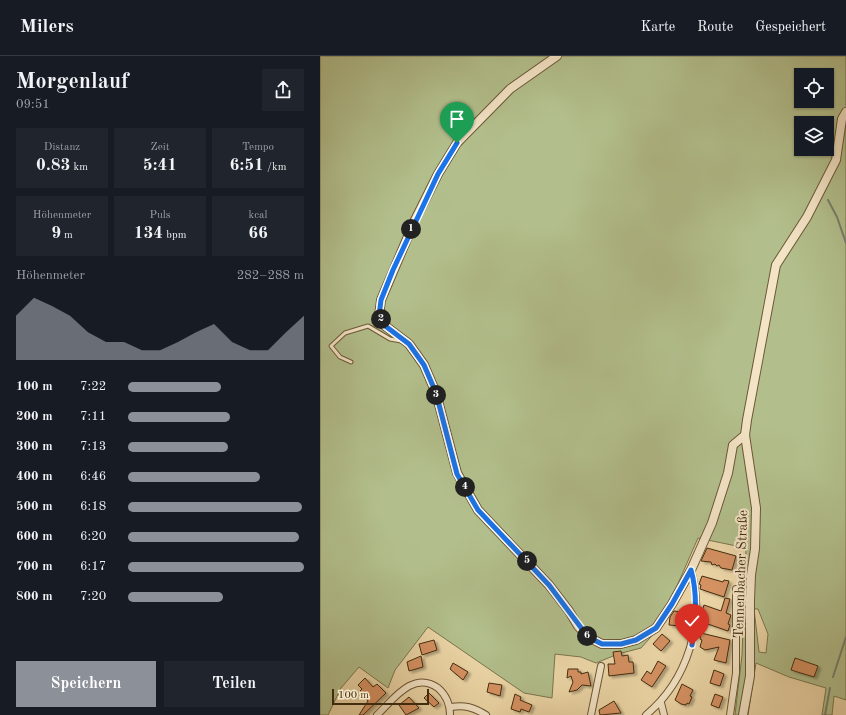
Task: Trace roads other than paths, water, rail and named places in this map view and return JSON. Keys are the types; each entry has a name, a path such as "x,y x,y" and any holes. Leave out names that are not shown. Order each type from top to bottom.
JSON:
{"street":[{"path":"557,56 510,89 457,143 438,174 415,220 381,300 379,316 384,325 407,342 424,365 436,393 457,474 478,510 549,585 588,637 602,644 621,644 636,640 656,628 672,604 691,570 712,523 728,472 733,445 745,435 776,265 807,217 836,160 842,119 846,112"},
{"name":"Tennenbacher Straße","path":"743,715 750,676 750,600 755,549 756,508 745,435"},
{"path":"646,715 661,703 685,662 692,645 695,623 695,593 691,570"},
{"path":"730,715 736,673 736,589"},
{"path":"591,715 601,666"},
{"path":"377,715 405,687 418,682 428,682 438,688 450,707 450,715"},
{"path":"661,703 664,715"},
{"path":"450,707 470,706 486,715"}],"lane":[{"path":"351,362 340,357 330,346 345,333 368,326 390,339 407,342"}],"waterway":[{"path":"828,200 837,217 846,243"},
{"path":"833,677 846,637"},
{"path":"825,715 830,688"}]}
